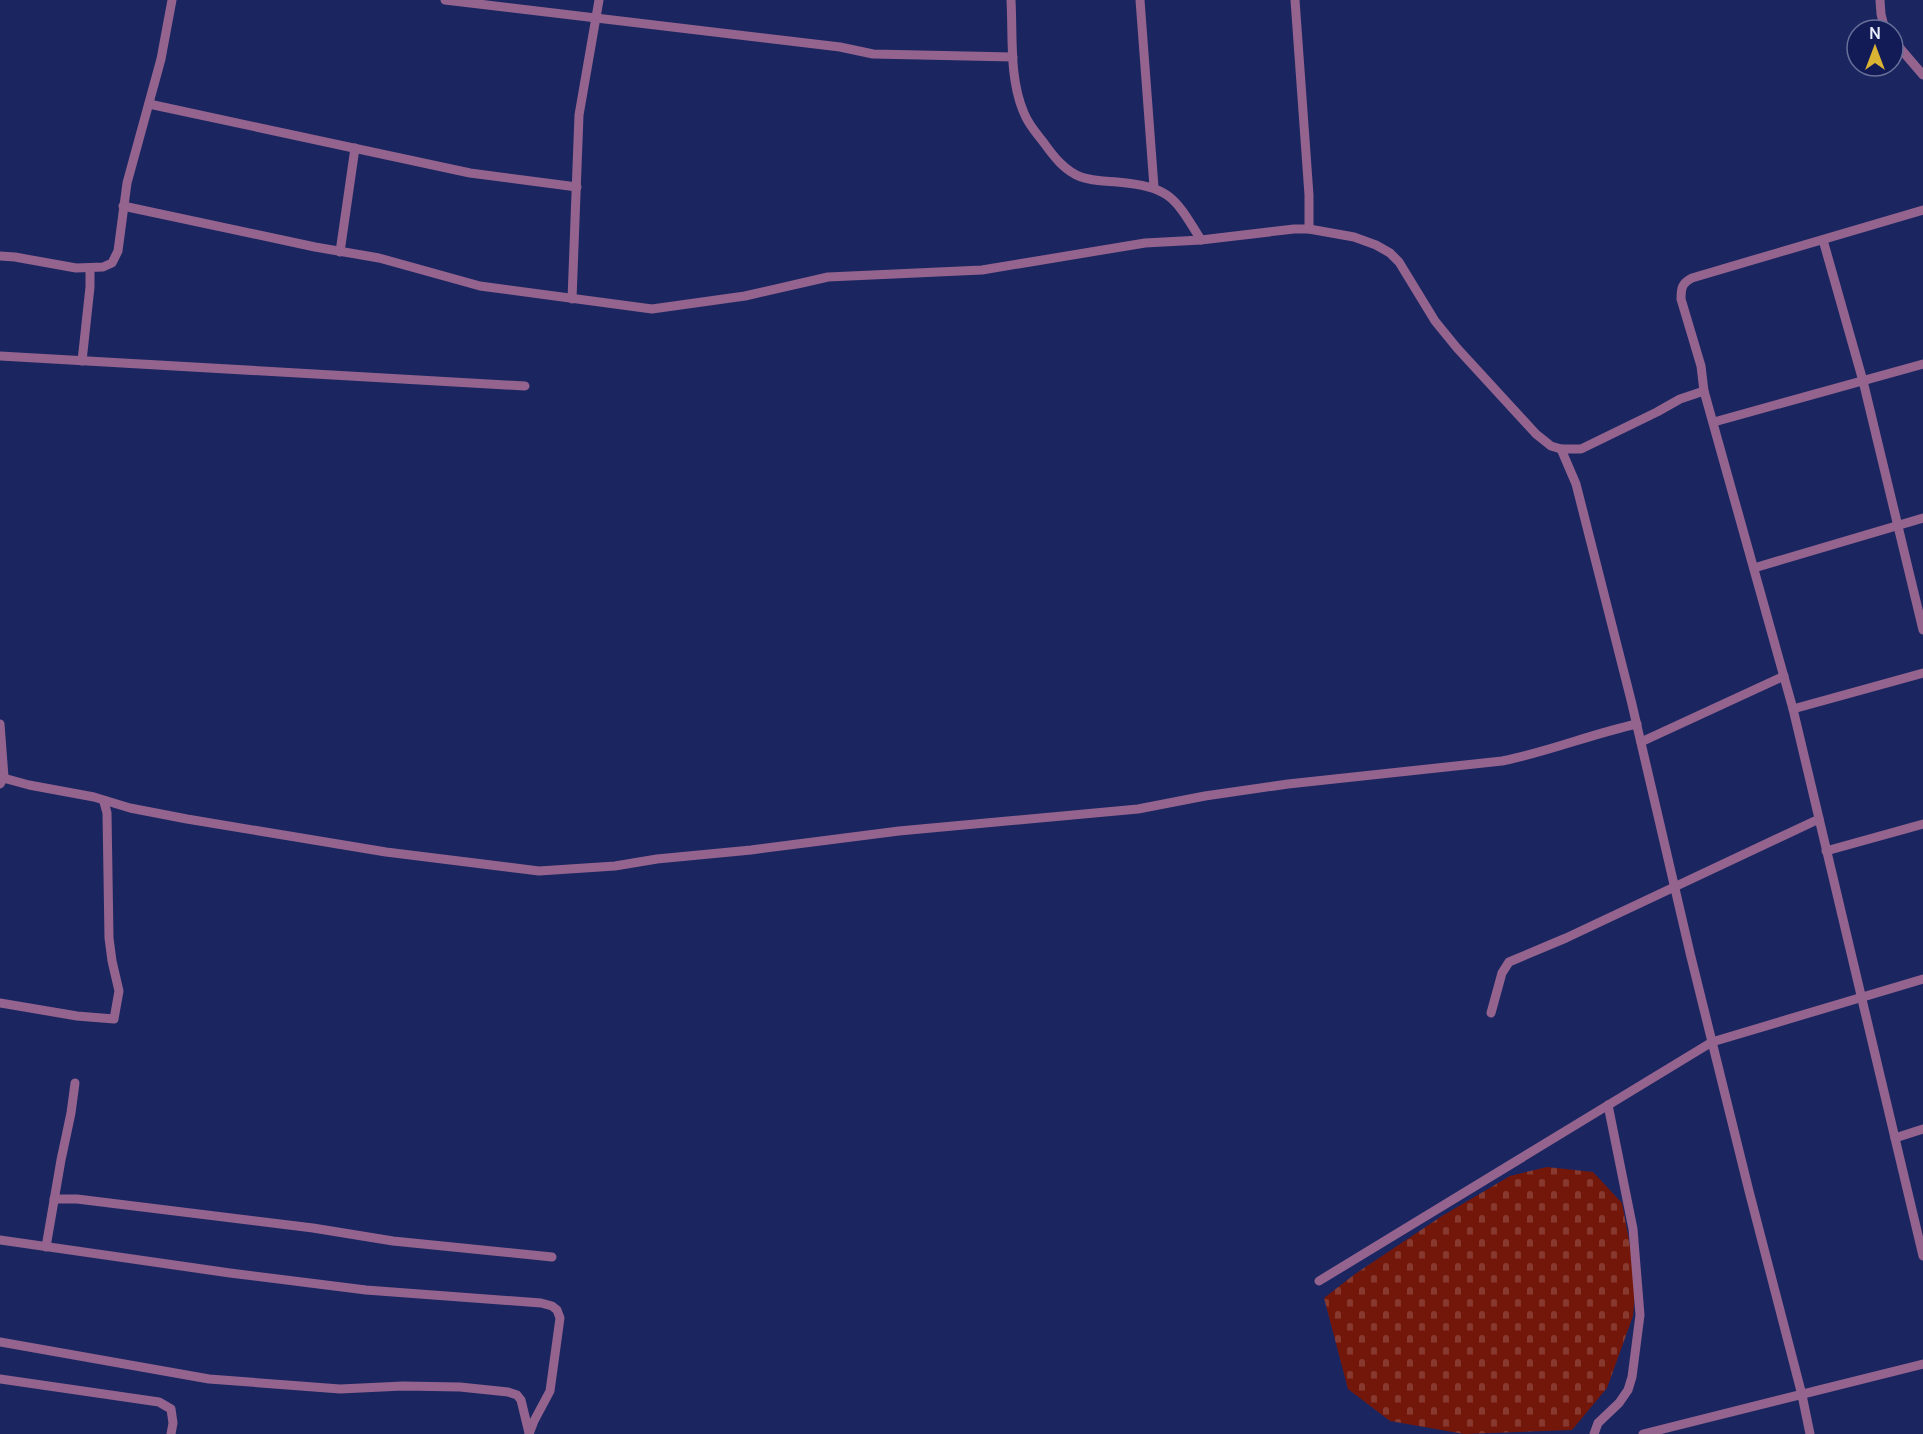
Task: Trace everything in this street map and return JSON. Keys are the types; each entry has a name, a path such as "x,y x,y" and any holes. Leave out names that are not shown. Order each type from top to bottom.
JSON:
{"street":[{"path":"0,256 76,268 109,266 115,258 118,251 123,206 165,38 172,0"},
{"path":"446,0 840,47 873,54 1013,57"},
{"path":"572,299 579,115 599,0"},
{"path":"1011,0 1013,57 1018,93 1024,114 1054,157 1066,169 1081,177 1154,187 1164,192 1188,218 1201,240"},
{"path":"1140,0 1154,187"},
{"path":"1295,0 1310,229"},
{"path":"1880,0 1882,18"},
{"path":"1905,54 1923,75"},
{"path":"149,104 470,173 577,187"},
{"path":"339,252 355,148"},
{"path":"123,206 408,265 441,277 480,286 652,309 745,296 828,277 982,270 1144,243 1201,240 1310,229 1354,237 1376,245 1400,262 1435,321 1457,348 1536,434 1551,446 1561,449 1590,445 1680,399 1704,391"},
{"path":"1923,210 1692,278 1681,287 1681,299 1701,366 1704,391 1793,709 1923,1257"},
{"path":"1823,240 1863,381 1923,630"},
{"path":"82,361 90,268"},
{"path":"0,356 525,386"},
{"path":"1714,422 1923,364"},
{"path":"1561,449 1576,484 1637,724 1712,1042 1810,1434"},
{"path":"1754,568 1923,518"},
{"path":"1793,709 1923,673"},
{"path":"1641,742 1784,676"},
{"path":"0,724 1,779 94,797 104,802 178,818 341,845 511,869 551,871 615,866 657,859 910,830 1138,809 1205,796 1288,784 1502,761 1531,756 1575,740 1637,724"},
{"path":"0,1003 77,1016 114,1019 119,991 110,950 107,813 104,802"},
{"path":"1491,1013 1502,973 1509,962 1566,938 1819,819"},
{"path":"1826,851 1923,824"},
{"path":"1319,1281 1712,1042 1923,980"},
{"path":"46,1247 75,1083"},
{"path":"1593,1434 1598,1423 1619,1403 1628,1390 1632,1377 1640,1315 1633,1229 1608,1105"},
{"path":"1895,1138 1923,1129"},
{"path":"54,1199 76,1199 313,1228 393,1241 552,1257"},
{"path":"0,1240 366,1290 510,1300 552,1306 557,1310 560,1318 552,1384 529,1433"},
{"path":"0,1342 209,1379 340,1389 403,1386 460,1387 508,1392 517,1395 521,1400 529,1433"},
{"path":"1642,1434 1923,1364"},
{"path":"0,1379 159,1402 171,1409 174,1423 171,1434"}],"green space":[{"path":"1547,1167 1593,1172 1622,1203 1632,1256 1635,1296 1633,1316 1607,1388 1572,1430 1464,1434 1390,1421 1348,1389 1324,1298 1355,1274 1442,1216 1510,1176"}]}
